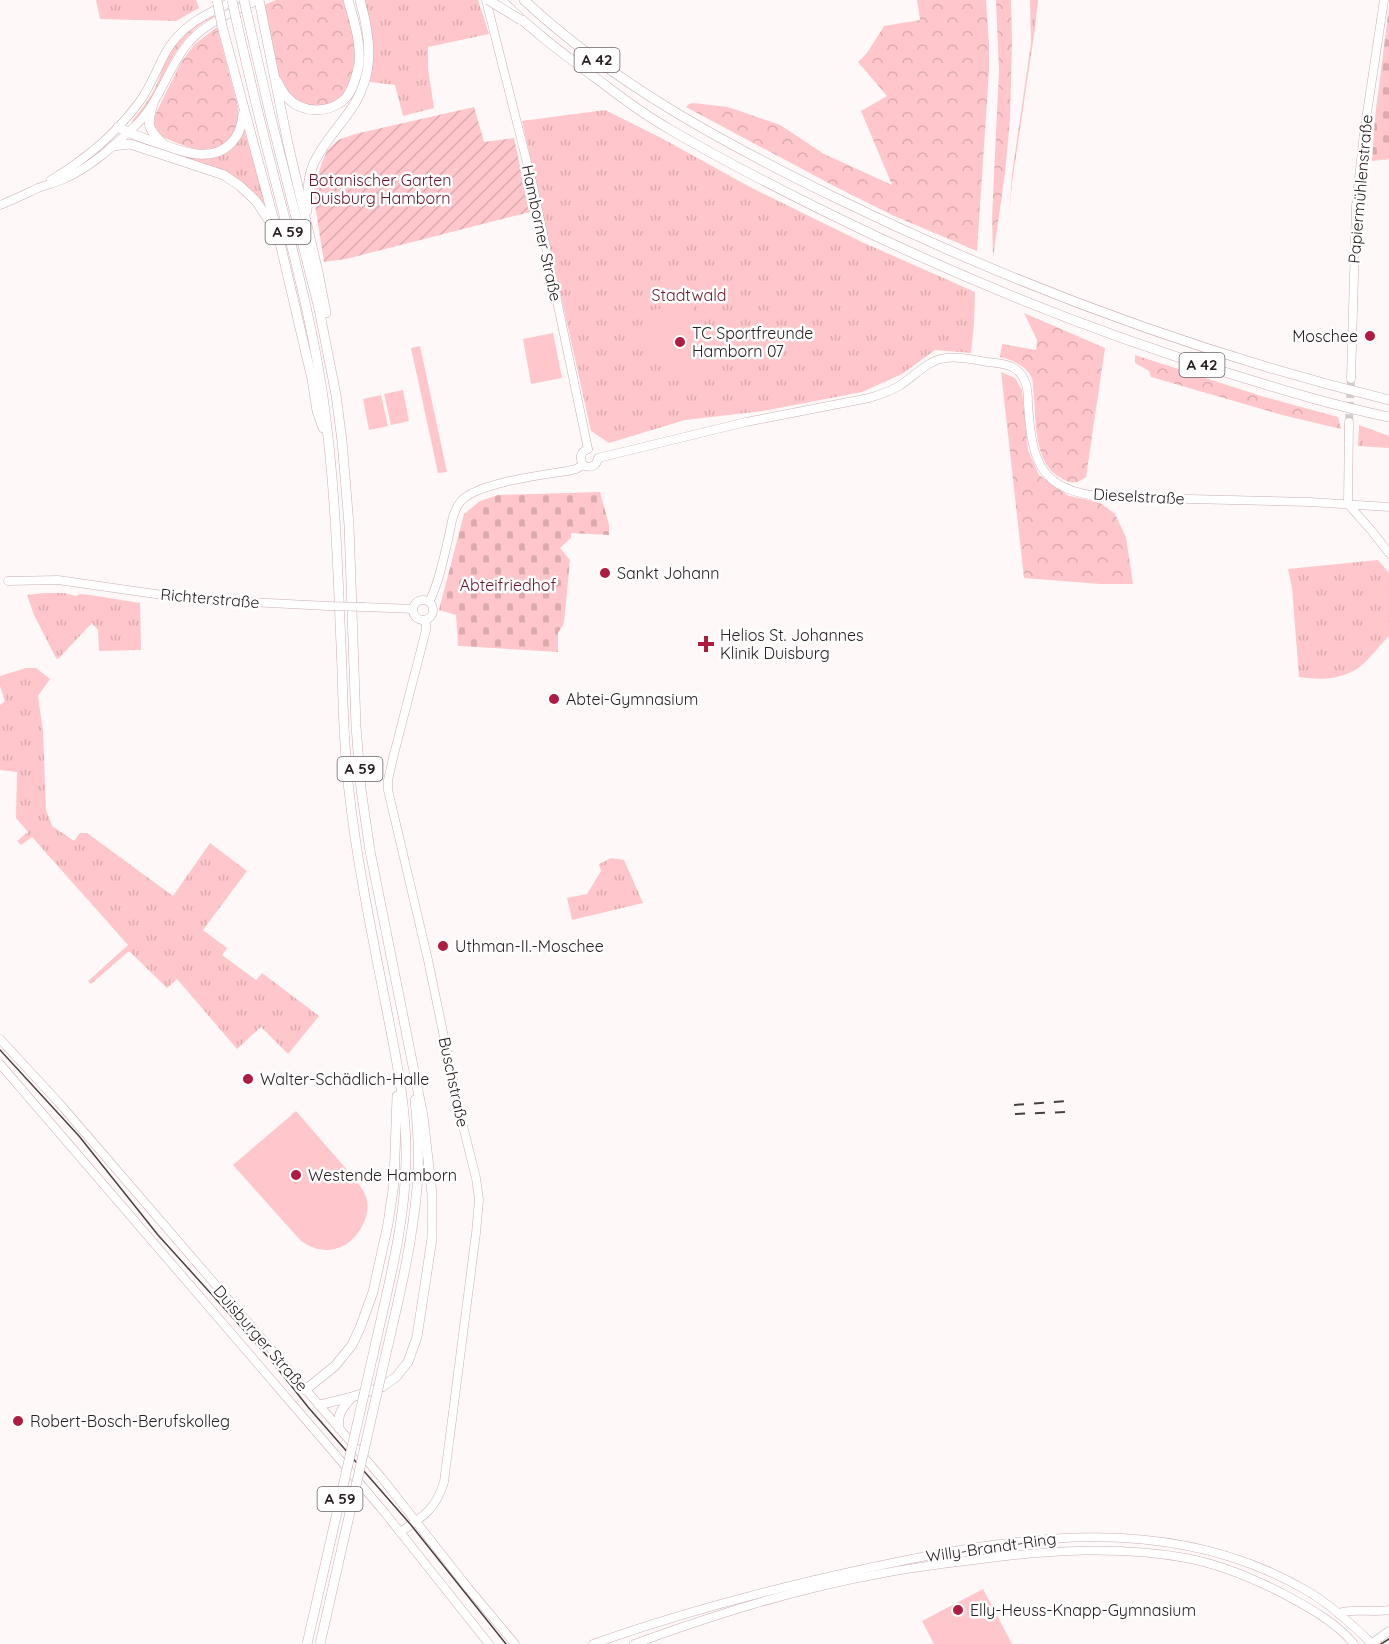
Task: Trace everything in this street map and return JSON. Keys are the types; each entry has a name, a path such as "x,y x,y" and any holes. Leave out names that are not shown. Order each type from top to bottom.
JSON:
{"highway":[{"path":"218,0 222,26 280,243 312,379 317,411 330,447"},
{"name":"A 59","path":"233,0 313,338 323,395 330,447 337,540 344,725 349,790 359,862 398,1066 405,1115 406,1161 402,1210 394,1257 307,1644"},
{"name":"A 59","path":"244,0 326,342 336,395 349,525 356,726 361,789 370,851 411,1059 418,1133 417,1186 407,1259 320,1644"},
{"path":"272,72 287,98 299,106 309,110 319,110 341,102 348,95 355,81 359,64 358,36 348,0"},
{"path":"307,226 310,175 315,161 330,136 357,102 366,81 370,50 360,0"},
{"path":"488,0 521,20"},
{"name":"A 42","path":"501,0 560,52 669,129 754,177 931,262 1115,336 1197,364 1304,397 1389,417"},
{"name":"A 42","path":"524,0 565,36 615,74 675,113 757,159 934,244 1023,282 1118,318 1212,350 1389,400"},
{"path":"259,2 272,72 326,311 326,342"},
{"path":"153,104 149,116 149,128 165,145"},
{"path":"123,132 195,154 218,152 230,145 237,136 242,123 243,105"},
{"path":"123,132 130,144"},
{"path":"113,146 130,144 224,175 256,201 268,218 280,243"},
{"path":"319,1405 382,1387 396,1377 408,1362 417,1337 432,1238 432,1203 423,1116 411,1059"},
{"path":"305,1390 335,1366 352,1345 373,1292 386,1236 394,1183 398,1066"},
{"path":"339,1428 340,1410 352,1397"}],"main road":[{"path":"0,205 64,179 113,146 150,85 167,50 179,34 189,24 233,0"},
{"name":"Hamborner Straße","path":"488,0 532,186 588,449"},
{"name":"Papiermühlenstraße","path":"1351,380 1356,206 1364,133 1384,0"},
{"path":"40,187 138,122 153,104 184,49 200,31 215,21 259,2"},
{"name":"Dieselstraße","path":"583,465 593,466 598,458 746,422 869,398 898,387 935,361 946,358 967,359 1013,367 1024,378 1028,389 1030,435 1038,462 1047,475 1067,488 1105,497 1389,507"},
{"path":"1349,422 1348,504 1389,553"},
{"path":"413,609 416,617 424,620 428,619 433,612 434,608 429,602 437,583 453,518 462,500 474,491 495,485 576,469 583,465 580,455 588,449 594,450 598,458"},
{"name":"Richterstraße","path":"8,581 68,581 190,599 327,606 413,609 419,601 429,602"},
{"name":"Buschstraße","path":"400,1533 425,1515 435,1504 444,1482 479,1200 476,1178 388,790 393,758 426,630 424,620"},
{"name":"Duisburger Straße","path":"0,1039 60,1104 381,1477 515,1644"},
{"name":"Duisburger Straße","path":"0,1064 324,1441 486,1642"},
{"name":"Willy-Brandt-Ring","path":"593,1644 671,1617 811,1580 969,1548 1056,1538 1104,1537 1135,1538 1202,1548 1276,1574 1310,1593 1338,1613 1371,1644"},
{"name":"Willy-Brandt-Ring","path":"634,1644 753,1604 877,1574 929,1565 1080,1550 1150,1553 1188,1558 1235,1572 1306,1607 1331,1623 1354,1644"},
{"path":"1338,1613 1349,1610 1365,1612 1389,1610"},
{"path":"1371,1644 1389,1631"}],"green space":[{"path":"96,0 196,0 199,8 176,21 100,19"},
{"path":"276,0 343,0 353,32 355,51 351,80 345,93 338,100 320,108 299,104 281,84 264,5"},
{"path":"363,0 478,0 489,34 428,47 428,68 434,108 403,116 395,85 370,82 372,50"},
{"path":"917,0 986,0 989,71 977,251 892,215 686,107 693,103 728,107 780,125 824,154 892,185 861,111 887,96 858,62 867,53 884,26 920,20"},
{"path":"996,0 1011,0 1012,41 1010,119 993,258 992,217 999,70"},
{"path":"1030,0 1038,0 1009,218 1012,174 1031,43"},
{"path":"1389,7 1389,159 1372,161 1375,118"},
{"path":"214,13 214,17 191,33 179,47 148,107 132,123 154,90 168,54 178,40 191,28"},
{"path":"217,27 239,115 236,130 228,142 215,149 202,151 157,134 154,126 155,115 181,62 195,44"},
{"name":"Botanischer Garten Duisburg Hamborn","path":"474,107 484,142 514,138 530,212 346,259 324,262 313,192 327,151 338,140 355,134"},
{"name":"Stadtwald","path":"605,110 750,187 864,243 975,292 971,353 935,350 902,374 862,392 763,411 685,420 609,443 591,431 522,121"},
{"path":"244,129 266,206 242,182 225,172 139,143 139,141 183,156 213,158 225,154 236,144"},
{"name":"TC Sportfreunde Hamborn 07","path":"692,303 698,339 713,337 719,373 673,381 667,345 647,348 641,312"},
{"path":"1024,313 1105,348 1086,477 1077,482 1061,478 1046,464 1038,443 1031,376 1025,369 1009,359 1000,357 1002,344 1036,350 1037,340"},
{"path":"553,333 562,378 531,384 523,339"},
{"path":"420,346 447,472 438,473 411,348"},
{"path":"1135,355 1261,396 1338,417 1341,429 1282,415 1151,377 1149,371 1135,363"},
{"path":"1001,372 1015,378 1022,390 1028,450 1039,475 1069,496 1099,502 1115,514 1126,537 1133,584 1100,584 1024,578"},
{"path":"403,390 409,421 391,425 384,394"},
{"path":"381,395 388,426 369,430 363,399"},
{"path":"1359,425 1389,436 1389,448 1358,446"},
{"name":"Abteifriedhof","path":"600,492 609,525 609,535 571,533 571,538 560,548 570,560 564,623 558,633 558,652 458,646 456,615 439,610 464,514 480,501 498,495"},
{"path":"1378,560 1389,573 1389,636 1355,670 1328,678 1299,677 1292,588 1288,569"},
{"path":"44,593 90,595 140,603 141,650 99,651 98,630 92,623 58,659 56,658 34,615 27,595"},
{"path":"26,668 36,668 50,679 38,696 43,732 46,810 52,826 74,841 80,833 87,833 173,896 210,843 247,871 203,930 227,948 222,955 256,980 262,973 319,1016 288,1054 261,1027 237,1049 177,979 167,988 129,951 91,984 88,981 128,945 32,837 21,845 17,841 28,832 16,818 17,772 0,770 0,705 5,701 0,686 0,676"},
{"path":"611,858 624,860 643,903 572,920 567,898 587,894 601,871 599,864"},
{"name":"Westende Hamborn","path":"296,1111 356,1180 366,1197 367,1211 363,1224 355,1237 339,1248 323,1250 301,1241 233,1165"},
{"path":"983,1589 1012,1644 934,1644 922,1621"}],"tunnel":[{"path":"1349,422 1351,379"}],"tram line":[{"path":"0,1050 79,1136 158,1235 270,1359 308,1407 411,1525 506,1644"},
{"path":"1381,1644 1389,1639"}],"railway":[{"path":"1014,1105 1067,1101"},
{"path":"1015,1114 1068,1112"}],"place":[{"name":"Moschee","path":"1370,336"},
{"name":"TC Sportfreunde Hamborn 07","path":"680,342"},
{"name":"Sankt Johann","path":"605,573"},
{"name":"Helios St. Johannes Klinik Duisburg","path":"706,644"},
{"name":"Abtei-Gymnasium","path":"554,699"},
{"name":"Uthman-II.-Moschee","path":"443,946"},
{"name":"Walter-Schädlich-Halle","path":"248,1079"},
{"name":"Westende Hamborn","path":"296,1175"},
{"name":"Robert-Bosch-Berufskolleg","path":"18,1421"},
{"name":"Elly-Heuss-Knapp-Gymnasium","path":"958,1610"}]}
